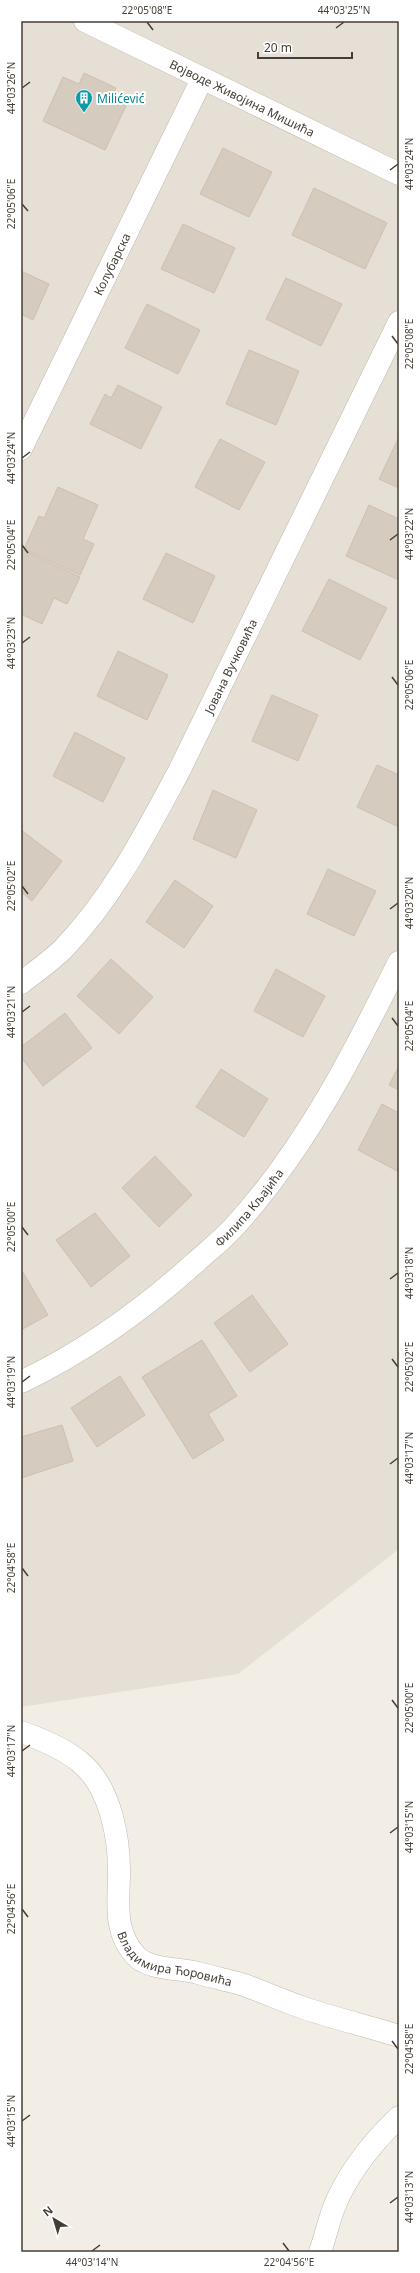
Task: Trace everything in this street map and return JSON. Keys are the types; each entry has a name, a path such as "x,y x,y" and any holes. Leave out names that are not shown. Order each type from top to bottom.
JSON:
{"street":[{"name":"Војводе Живојина Мишића","path":"85,21 399,174"},
{"name":"Колубарска","path":"21,449 202,79"},
{"name":"Јована Вучковића","path":"21,983 63,949 101,905 142,841 182,766 399,322"},
{"name":"Филипа Кљајића","path":"21,1382 99,1339 170,1286 233,1229 279,1172 322,1106 364,1032 399,962"},
{"name":"Владимира Ћоровића","path":"21,1732 44,1741 69,1754 89,1770 98,1784 114,1825 118,1854 118,1923 128,1945 136,1956 145,1963 186,1970 242,1985 301,2007 399,2036"},
{"path":"320,2252 333,2210 351,2176 373,2145 399,2117"}],"shaded area":[{"path":"21,21 399,21 399,1549 238,1674 21,1707"}],"building":[{"name":"Milićević","path":"84,73 116,88 111,99 126,106 105,150 43,121 63,77 79,84"},
{"path":"223,148 272,172 249,217 200,194"},
{"path":"314,188 387,223 365,269 292,235"},
{"path":"183,224 235,248 214,293 161,269"},
{"path":"21,271 49,284 33,320 21,314"},
{"path":"286,278 342,304 321,346 266,319"},
{"path":"147,304 200,330 178,374 125,348"},
{"path":"249,350 299,371 276,425 226,404"},
{"path":"118,385 162,407 141,449 90,424 105,394 111,398"},
{"path":"399,437 399,488 379,479"},
{"path":"220,439 265,462 239,510 195,487"},
{"path":"58,487 98,505 83,539 94,544 80,575 24,549 39,516 44,518"},
{"path":"369,505 399,519 399,580 346,556"},
{"path":"23,550 80,577 67,604 54,598 42,624 21,614 21,555"},
{"path":"166,553 215,576 193,623 143,599"},
{"path":"329,579 387,608 360,660 302,631"},
{"path":"118,651 168,675 147,720 97,696"},
{"path":"272,695 318,715 298,761 252,741"},
{"path":"75,732 125,758 103,802 53,776"},
{"path":"377,765 399,775 399,827 357,807"},
{"path":"213,790 257,810 236,858 193,839"},
{"path":"21,830 62,861 32,901 21,892"},
{"path":"328,869 376,891 354,936 307,914"},
{"path":"175,880 213,906 184,948 146,922"},
{"path":"111,959 153,997 119,1034 77,996"},
{"path":"276,969 325,996 303,1037 254,1011"},
{"path":"65,1013 92,1048 43,1086 21,1057 21,1047"},
{"path":"399,1066 399,1090 389,1085"},
{"path":"221,1069 268,1099 244,1137 196,1107"},
{"path":"382,1104 399,1113 399,1172 358,1150"},
{"path":"155,1156 192,1195 159,1227 122,1188"},
{"path":"95,1213 130,1256 91,1287 56,1240"},
{"path":"21,1269 48,1315 21,1330"},
{"path":"252,1295 288,1344 250,1372 214,1323"},
{"path":"202,1340 237,1396 208,1414 224,1440 193,1459 142,1377"},
{"path":"120,1376 145,1415 97,1447 71,1408"},
{"path":"62,1425 73,1461 21,1478 21,1437"}],"place":[{"name":"Milićević","path":"84,113"}]}
